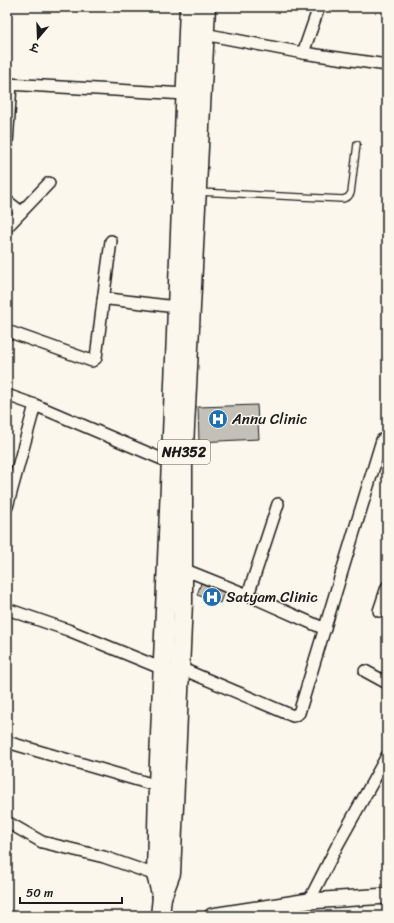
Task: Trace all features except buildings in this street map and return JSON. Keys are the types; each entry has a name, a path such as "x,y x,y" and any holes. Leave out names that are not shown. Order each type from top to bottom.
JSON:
{"highway":[{"name":"NH352","path":"160,916 162,896 171,873 171,668 177,466 176,307 189,7"},
{"name":"NH352","path":"162,896 156,875 158,786 183,569 177,466 196,192 206,7"}],"main road":[{"path":"212,916 281,910 309,901 387,896"}],"street":[{"path":"303,53 319,7"},
{"path":"204,34 303,53 387,65"},
{"path":"7,144 9,84 186,94"},
{"path":"7,227 48,183"},
{"path":"7,201 21,212"},
{"path":"7,331 88,361 94,360 96,358 111,241"},
{"path":"103,301 109,299 176,307"},
{"path":"7,395 35,405 177,466"},
{"path":"7,507 10,482 35,405"},
{"path":"8,611 68,630 296,716 300,711 382,440 387,438"},
{"path":"248,595 278,504"},
{"path":"183,569 248,595 325,629"},
{"path":"379,611 387,587"},
{"path":"365,671 387,683"},
{"path":"7,742 158,786"},
{"path":"309,901 338,844 387,756"},
{"path":"7,822 42,842 104,857 156,875"}],"lane":[{"path":"196,192 343,200 348,197 351,190 357,144"}],"place":[{"name":"Annu Clinic","path":"218,419"},
{"name":"Satyam Clinic","path":"212,597"}]}
